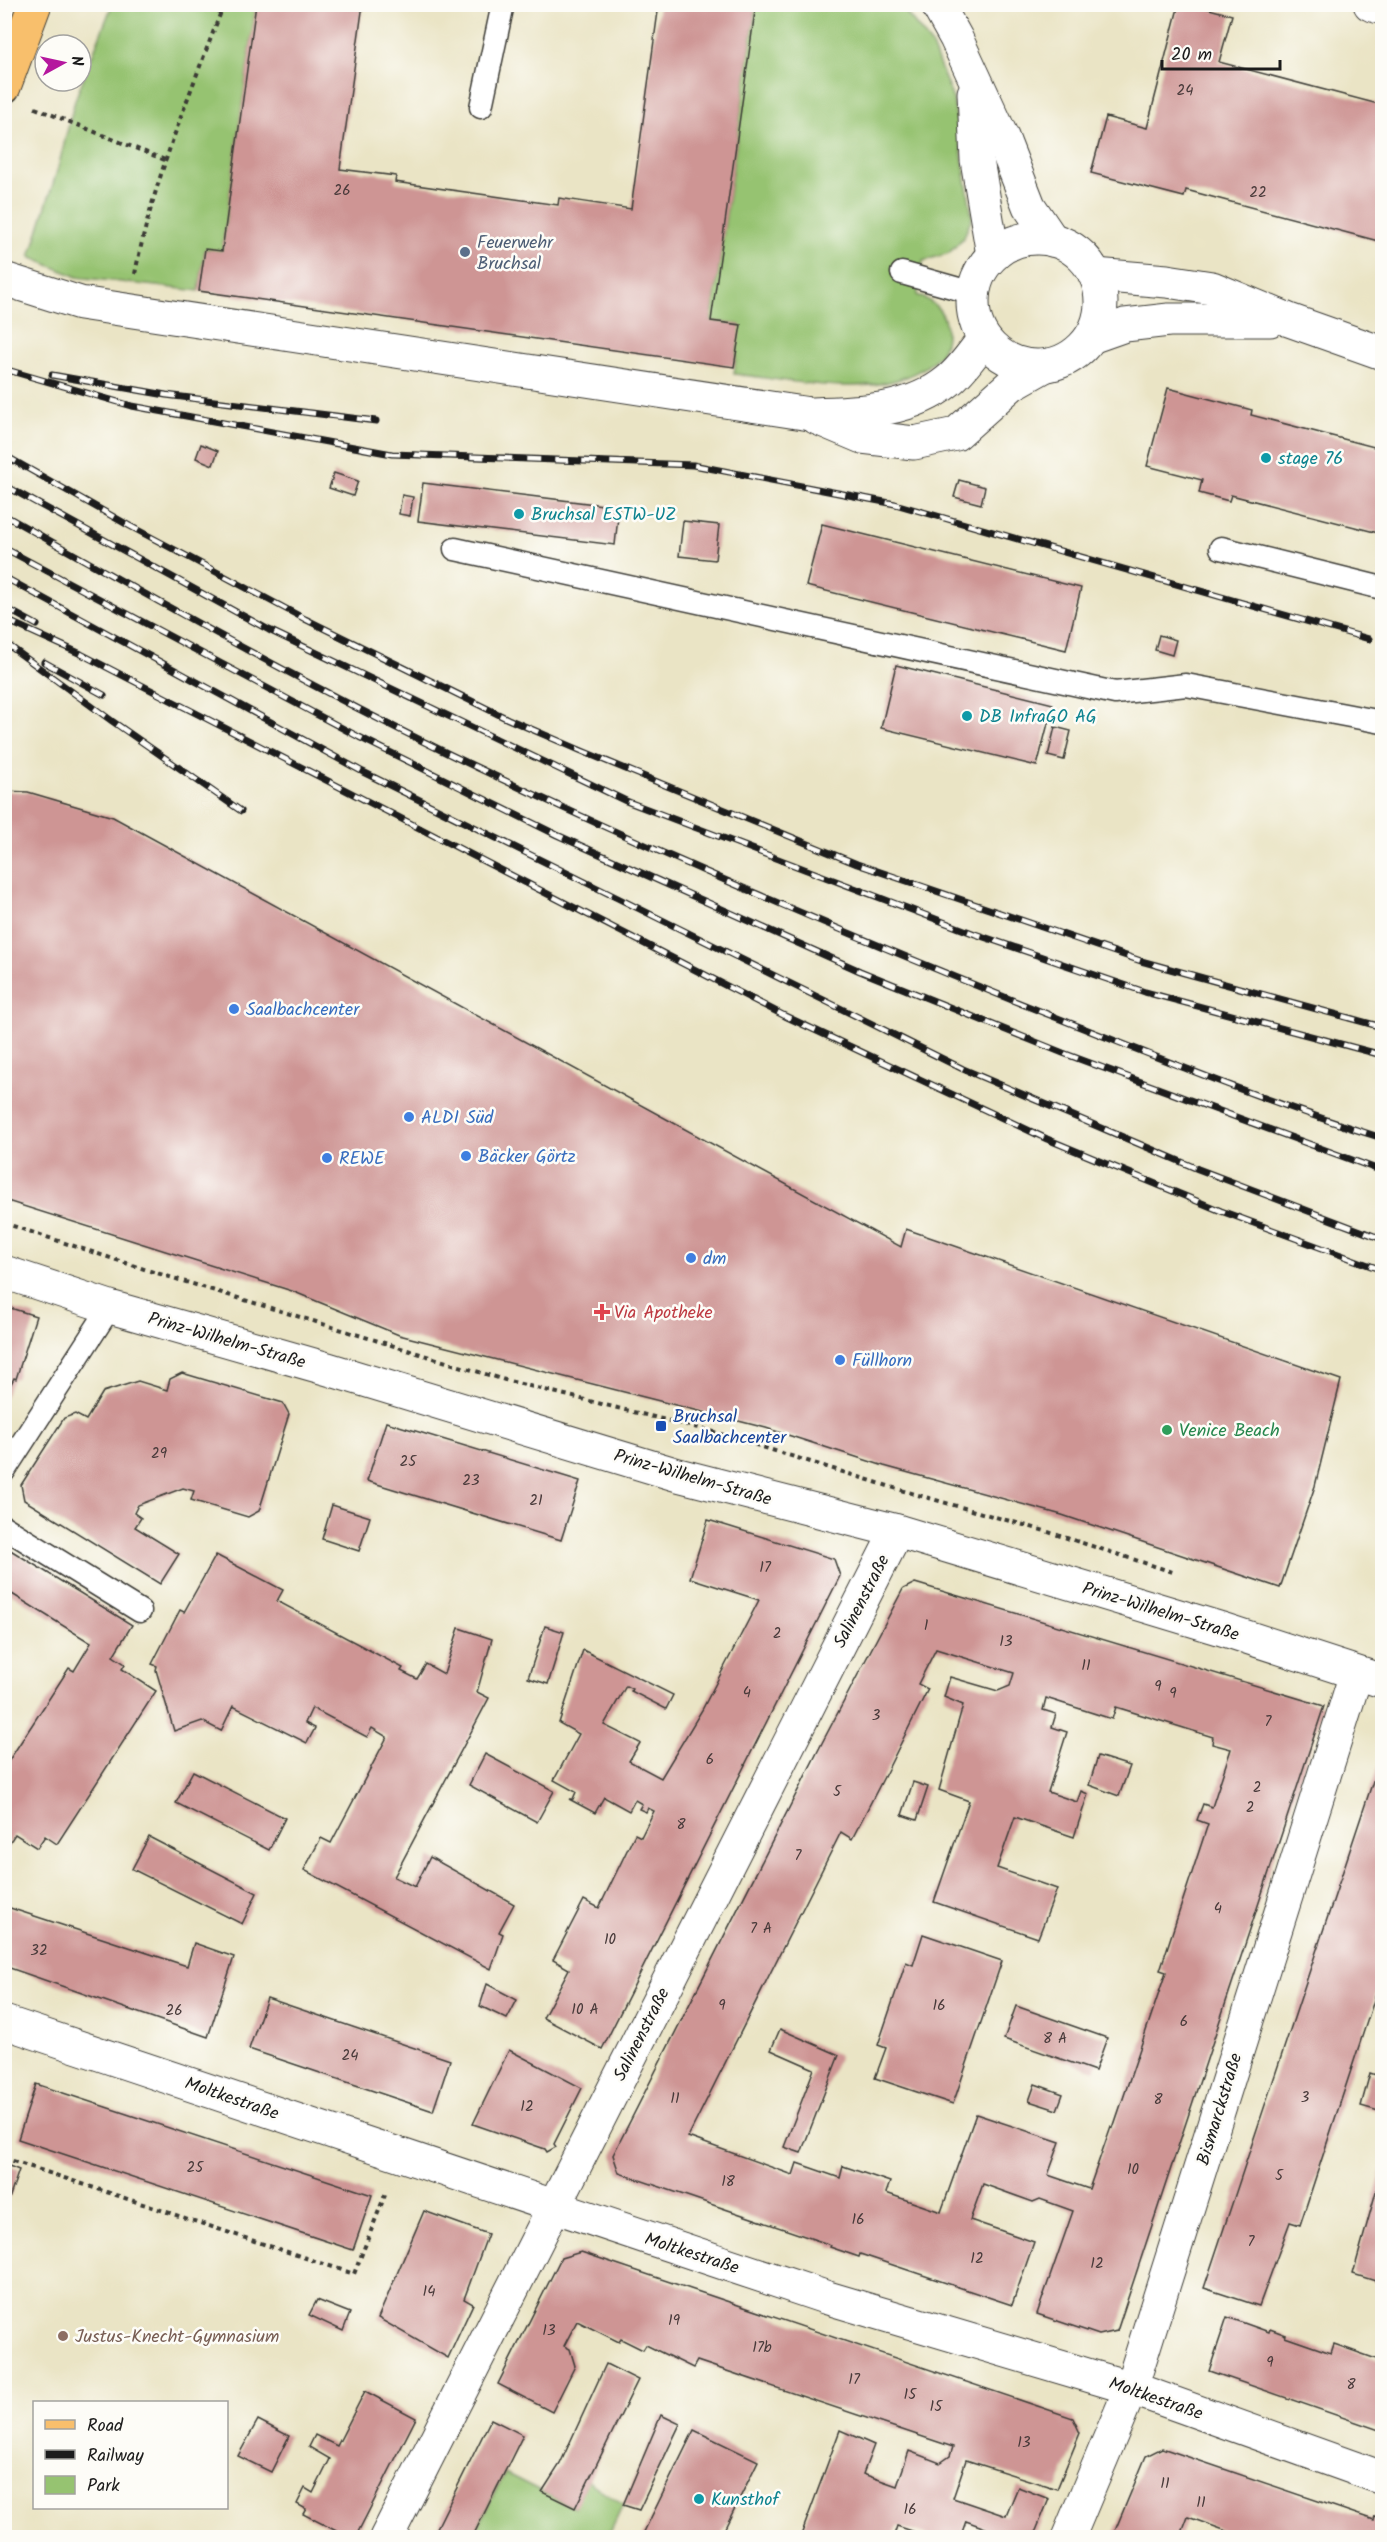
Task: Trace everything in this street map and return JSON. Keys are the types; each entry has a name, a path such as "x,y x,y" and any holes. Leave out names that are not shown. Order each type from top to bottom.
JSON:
{"main road":[{"path":"15,96 35,4"}],"street":[{"path":"937,4 956,38 973,79 1002,137 1029,206 1052,240"},
{"path":"1370,4 1383,8"},
{"path":"973,79 977,160 993,255"},
{"path":"1031,238 1052,240 1070,247 1085,259 1095,275 1100,291 1101,306 1098,322 1091,337 1079,351 1062,362 1044,366 1026,366 1010,361 996,352 984,339 977,326 973,293 983,267 993,255 1010,243 1031,238"},
{"path":"1095,275 1167,281 1212,288 1289,320 1383,353"},
{"path":"4,279 80,303 810,414 872,411 912,402 948,382 984,339"},
{"path":"1091,337 1125,325 1168,320 1289,320"},
{"path":"810,414 862,437 914,443 956,434 1012,384 1044,366"},
{"name":"Prinz-Wilhelm-Straße","path":"4,1272 110,1307 328,1369 678,1475 897,1531 1222,1629 1369,1678"},
{"name":"Salinenstraße","path":"386,2538 897,1531"},
{"name":"Bismarckstraße","path":"1068,2538 1131,2388 1369,1678"},
{"name":"Moltkestraße","path":"4,2022 828,2298 1131,2388 1383,2478"}],"lane":[{"path":"481,107 503,4"},
{"path":"902,273 973,293"},
{"path":"1221,548 1383,588"},
{"path":"455,549 1115,693 1186,685 1383,722"},
{"path":"4,1472 110,1307"},
{"path":"4,1527 140,1611"}],"path":[{"path":"135,279 144,234 165,160 224,4"},
{"path":"15,96 165,160"},
{"path":"4,1223 147,1270 505,1380 714,1432 904,1491 1045,1531 1182,1575"},
{"path":"4,2158 354,2274 401,2154"}],"green space":[{"path":"112,5 256,5 222,251 205,249 199,291 77,277 30,257 58,168 75,100 78,93 93,93 93,54"},
{"path":"756,5 900,5 931,44 953,99 972,217 964,237 949,253 923,261 917,295 934,304 944,318 945,343 941,353 933,361 903,378 881,384 831,386 734,374 740,325 711,321"},
{"path":"505,2473 574,2508 588,2481 623,2505 608,2537 472,2538"}],"building":[{"path":"256,4 363,4 340,169 396,176 395,182 558,205 559,198 631,209 659,4 756,4 711,321 741,325 734,367 199,291 205,249 222,251"},
{"path":"1179,4 1190,4 1232,15 1219,62 1382,105 1382,242 1186,190 1184,197 1091,173 1106,117 1147,128"},
{"name":"stage 76","path":"1168,388 1252,410 1251,415 1382,449 1382,534 1231,495 1229,501 1199,493 1202,480 1147,466"},
{"path":"201,444 218,451 213,465 196,458"},
{"path":"334,473 358,481 353,496 329,488"},
{"path":"959,480 985,487 981,504 954,497"},
{"name":"Bruchsal ESTW-UZ","path":"423,483 619,507 615,545 418,521"},
{"path":"402,495 413,497 410,516 399,514"},
{"path":"683,521 719,525 715,560 679,556"},
{"path":"822,524 1081,588 1066,650 806,586"},
{"path":"1159,635 1176,640 1172,655 1155,650"},
{"name":"DB InfraGO AG","path":"896,665 1053,704 1037,766 881,728"},
{"path":"1055,727 1071,731 1064,760 1048,756"},
{"name":"Saalbachcenter","path":"4,791 28,792 113,817 901,1247 906,1229 1341,1380 1315,1486 1280,1588 1062,1515 884,1466 766,1428 399,1335 292,1291 4,1200"},
{"path":"4,1306 36,1316 16,1379 14,1378 4,1398"},
{"path":"182,1373 283,1403 289,1414 259,1511 248,1517 191,1500 194,1491 183,1488 138,1505 134,1513 141,1518 135,1527 179,1554 160,1584 24,1500 21,1485 64,1418 75,1414 86,1420 103,1392 138,1381 167,1390 170,1379"},
{"path":"386,1422 580,1481 561,1540 367,1481"},
{"path":"332,1505 370,1517 359,1551 322,1539"},
{"path":"708,1520 834,1559 840,1576 602,2049 543,2018 569,1969 553,1960 584,1900 599,1908 635,1834 641,1837 654,1811 648,1808 646,1812 639,1809 642,1804 635,1800 629,1811 604,1797 595,1813 569,1799 573,1799 576,1792 554,1780 579,1734 559,1723 583,1650 673,1695 666,1709 631,1691 632,1689 626,1686 604,1725 640,1743 629,1761 661,1778 702,1710 759,1600 690,1578"},
{"path":"4,1546 132,1625 113,1656 125,1664 122,1669 156,1691 57,1844 45,1836 37,1848 15,1834 4,1851 4,1768 69,1668 74,1671 91,1643 4,1589"},
{"path":"216,1555 283,1590 277,1601 403,1668 401,1671 417,1679 426,1664 444,1674 459,1628 492,1639 477,1692 489,1698 394,1877 415,1887 430,1857 514,1904 499,1932 503,1934 491,1969 304,1870 321,1838 331,1843 387,1737 372,1728 367,1737 312,1708 305,1723 315,1728 307,1743 233,1706 221,1731 202,1721 174,1731 156,1670 157,1666 152,1664 180,1610 184,1612"},
{"path":"915,1583 1324,1706 1117,2331 1099,2335 1037,2314 1073,2211 1040,2199 1033,2202 983,2184 970,2220 1034,2242 1012,2305 860,2254 859,2257 830,2247 831,2245 619,2173 613,2155 823,1741 903,1589","holes":["936,1649 1014,1673 1010,1686 998,1691 950,1677 944,1697 963,1705 939,1790 969,1801 934,1902 1038,1938 1057,1889 997,1868 1015,1817 1074,1837 1088,1794 1081,1791 1077,1802 1048,1792 1067,1732 1052,1727 1056,1714 1043,1710 1046,1698 1112,1719 1116,1707 1213,1737 1212,1744 1231,1749 1212,1807 1203,1804 1197,1820 1208,1824 1160,1970 1166,1972 1113,2128 1111,2126 1089,2189 1048,2175 1060,2142 976,2114 941,2212 886,2193 890,2182 843,2166 840,2178 797,2163 793,2175 688,2137 841,1832 852,1839 885,1775 928,1689 918,1684"]},
{"path":"545,1626 564,1632 548,1684 528,1678"},
{"path":"485,1754 554,1791 537,1822 469,1785"},
{"path":"1382,1754 1382,1976 1300,2225 1290,2222 1259,2306 1204,2288"},
{"path":"1098,1756 1130,1766 1119,1796 1089,1785"},
{"path":"193,1771 285,1818 269,1850 176,1803"},
{"path":"913,1782 928,1787 917,1820 902,1815"},
{"path":"149,1837 257,1893 242,1924 132,1869"},
{"path":"4,1906 187,1966 194,1943 234,1957 208,2037 4,1966"},
{"path":"923,1934 1002,1961 953,2104 875,2078 886,2048 878,2045 906,1962 913,1965"},
{"path":"487,1984 517,2000 507,2019 480,2006"},
{"path":"267,1998 450,2060 433,2111 249,2049"},
{"path":"1016,2006 1107,2038 1095,2071 1004,2039"},
{"path":"780,2029 839,2055 801,2153 784,2147 814,2069 771,2050"},
{"path":"509,2050 582,2088 554,2144 556,2147 547,2152 545,2149 473,2124"},
{"path":"1370,2073 1382,2077 1382,2112 1361,2106"},
{"path":"36,2084 372,2195 353,2250 18,2139"},
{"path":"1035,2084 1063,2094 1057,2110 1029,2101"},
{"path":"4,2164 19,2170 9,2199 4,2197"},
{"path":"1382,2170 1382,2283 1353,2274"},
{"path":"424,2211 488,2234 464,2299 473,2304 448,2358 378,2318"},
{"path":"581,2252 1073,2418 1080,2433 1057,2489 966,2460 953,2498 1006,2516 1018,2487 1049,2499 1033,2538 997,2538 999,2533 966,2521 960,2538 933,2538 897,2526 893,2538 800,2538 840,2430 874,2445 863,2474 897,2486 909,2451 940,2463 950,2456 953,2447 697,2361 693,2368 646,2345 643,2350 621,2339 619,2342 577,2321 564,2346 570,2349 575,2366 552,2412 498,2384 561,2258"},
{"path":"317,2300 350,2313 343,2331 309,2315"},
{"path":"1227,2317 1269,2332 1270,2329 1286,2335 1285,2337 1331,2353 1334,2344 1382,2361 1382,2431 1209,2371"},
{"path":"606,2364 638,2380 575,2508 542,2492 560,2464"},
{"path":"365,2391 416,2418 355,2538 350,2538 303,2514 306,2509 297,2504 305,2488 313,2493 330,2459 309,2447 315,2435 337,2446"},
{"path":"661,2415 680,2424 639,2510 623,2505"},
{"path":"491,2419 523,2435 472,2538 432,2538"},
{"path":"258,2420 289,2436 271,2472 238,2456"},
{"name":"Kunsthof","path":"694,2430 758,2461 720,2538 641,2538"},
{"path":"1162,2448 1374,2520 1375,2516 1382,2518 1382,2538 1246,2538 1188,2517 1180,2538 1112,2538 1146,2456"}],"railway":[{"path":"4,369 132,406 392,454 693,465 895,504 1369,639"},
{"path":"52,375 166,395 376,421"},
{"path":"4,455 128,525 305,619 508,719 582,751 857,864 1141,961 1382,1027"},
{"path":"4,485 269,630 626,801 975,934 1145,992 1382,1055"},
{"path":"4,515 237,645 355,707 607,828 809,916 1012,1000 1242,1090 1382,1138"},
{"path":"4,548 359,737 557,835 860,971 1063,1053 1382,1171"},
{"path":"4,577 363,772 963,1069 1198,1169 1382,1239"},
{"path":"4,607 37,625"},
{"path":"4,619 81,654 785,1016 1047,1139 1221,1211 1382,1270"},
{"path":"4,642 241,811"},
{"path":"44,662 104,695"}],"place":[{"name":"Feuerwehr Bruchsal","path":"465,252"},
{"name":"stage 76","path":"1266,458"},
{"name":"Bruchsal ESTW-UZ","path":"519,514"},
{"name":"DB InfraGO AG","path":"967,716"},
{"name":"Saalbachcenter","path":"234,1009"},
{"name":"ALDI Süd","path":"409,1117"},
{"name":"Bäcker Görtz","path":"466,1156"},
{"name":"REWE","path":"327,1158"},
{"name":"dm","path":"691,1258"},
{"name":"Via Apotheke","path":"602,1312"},
{"name":"Füllhorn","path":"840,1360"},
{"name":"Bruchsal Saalbachcenter","path":"661,1426"},
{"name":"Venice Beach","path":"1167,1430"},
{"name":"Justus-Knecht-Gymnasium","path":"63,2336"},
{"name":"Kunsthof","path":"699,2499"}]}
